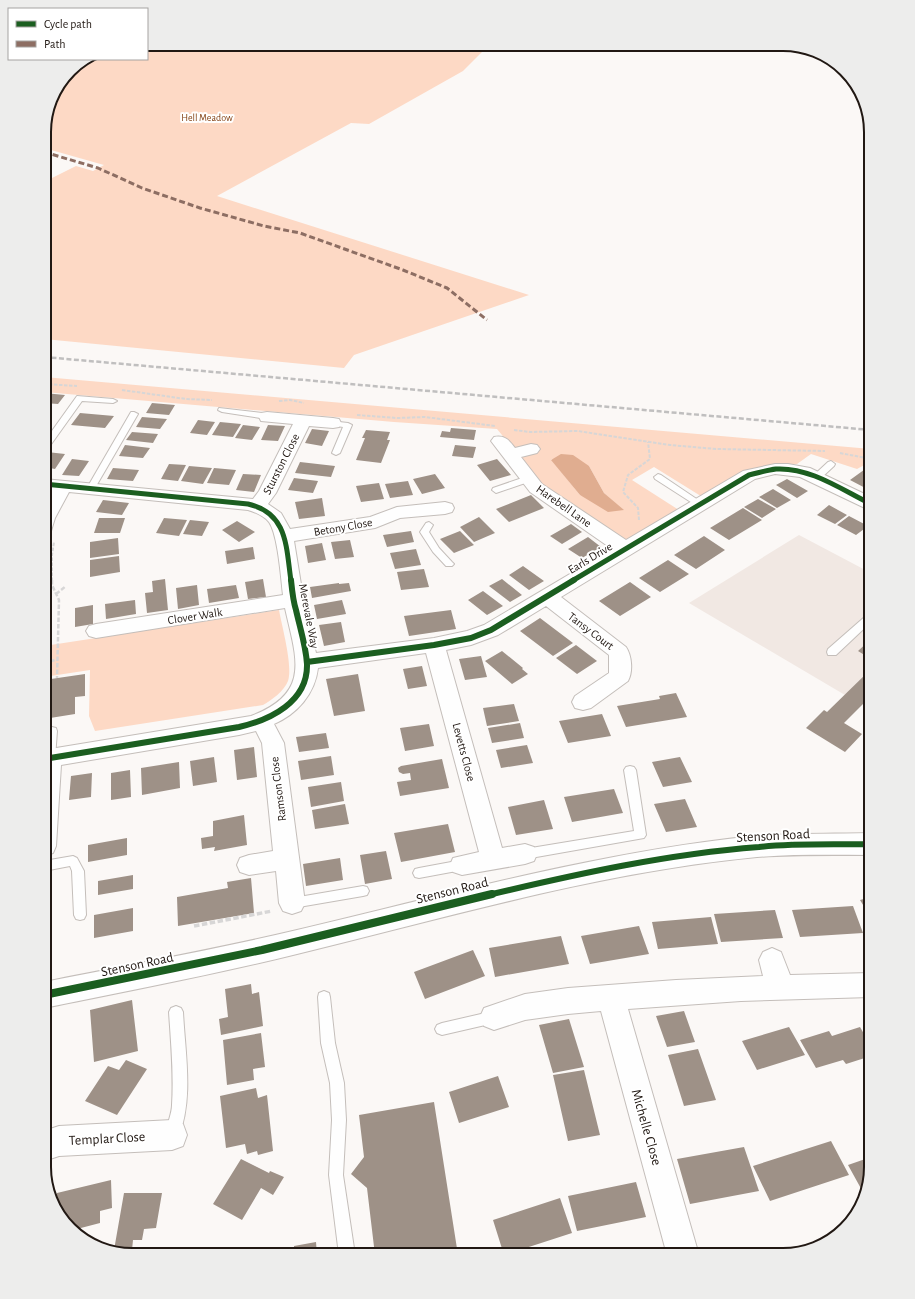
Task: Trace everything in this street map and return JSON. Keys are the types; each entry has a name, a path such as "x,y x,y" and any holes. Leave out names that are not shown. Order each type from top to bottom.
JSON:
{"street":[{"name":"Sturston Close","path":"267,417 333,423"},
{"name":"Sturston Close","path":"257,506 267,493 303,421"},
{"path":"505,438 531,449"},
{"name":"Harebell Lane","path":"505,438 528,479 536,488 626,549"},
{"name":"Earls Drive","path":"307,662 434,645 471,638 491,630 749,475 762,471 788,469 824,471 864,499"},
{"name":"Merevale Way","path":"51,485 233,502 257,506 267,511 277,520 283,536 307,662 306,676 300,691 285,707 262,722 51,757"},
{"path":"51,509 63,486"},
{"name":"Betony Close","path":"283,536 375,522 397,513 428,518 445,508"},
{"name":"Tansy Court","path":"546,596 619,652 620,676 583,702"},
{"name":"Clover Walk","path":"96,631 294,600"},
{"name":"Levetts Close","path":"434,645 493,859"},
{"name":"Ramson Close","path":"262,722 273,743 292,903"},
{"name":"Stenson Road","path":"51,994 294,942 538,882 686,855 745,847 864,844"},
{"path":"462,865 526,854"},
{"path":"249,865 287,859"},
{"path":"772,960 780,987"},
{"path":"494,1017 525,1007 568,1001 667,992 864,985"},
{"name":"Michelle Close","path":"611,998 681,1248"},
{"name":"Templar Close","path":"51,1144 59,1141 172,1135"}],"lane":[{"path":"51,438 80,398 113,401"},
{"path":"222,410 262,415 267,417"},
{"path":"91,488 104,467 114,445 134,414"},
{"path":"333,423 348,425 336,453"},
{"path":"658,477 700,504"},
{"path":"496,490 528,479"},
{"path":"428,518 424,532 436,550 449,564"},
{"path":"832,652 864,622"},
{"path":"51,736 52,731"},
{"path":"526,854 640,835 630,770"},
{"path":"51,865 73,861 78,871 80,916"},
{"path":"419,873 462,865"},
{"path":"292,903 364,891"},
{"path":"324,997 328,1043 337,1083 339,1120 336,1175 346,1248"},
{"path":"172,1135 179,1108 180,1080 176,1012"},
{"path":"442,1029 494,1017"}],"path":[{"path":"51,384 79,386"},
{"path":"116,390 186,399 215,401"},
{"path":"276,401 290,400 309,404"},
{"path":"350,415 397,418 410,416 425,417 505,438 545,432 576,430 648,442 702,448 746,451 784,449 829,451"},
{"path":"648,442 650,459 628,475 623,492 638,508 639,519 641,522 654,531"},
{"path":"836,452 864,458"},
{"path":"51,548 52,585 59,600 57,678"},
{"path":"55,594 66,586"},
{"path":"51,661 58,659"},
{"path":"194,926 281,909 292,903"}],"shaded area":[{"path":"561,454 573,455 589,466 604,493 624,510 608,512 580,495 551,460"},
{"path":"799,535 864,569 864,676 845,695 689,603"}],"green space":[{"name":"Hell Meadow","path":"148,51 483,51 463,71 369,124 351,123 217,196 529,295 354,355 344,368 51,340 51,178 76,166 93,171 104,165 51,150 51,127 59,96 79,71 96,60 148,60"},
{"path":"51,378 864,448 864,465 857,469 811,454 797,464 766,466 746,472 704,498 654,467 632,480 682,512 628,545 545,487 497,429 394,422 51,393","holes":["551,459 589,466 604,493 623,510 580,495"]},
{"path":"279,610 288,656 289,674 288,681 281,692 263,705 95,731 89,716 90,670 51,676 51,645"}],"building":[{"path":"51,394 65,395 58,404 51,404"},
{"path":"152,403 175,405 169,415 146,413"},
{"path":"80,413 114,416 105,428 71,425"},
{"path":"142,417 167,419 160,429 136,427"},
{"path":"198,420 215,422 207,435 190,433"},
{"path":"220,422 241,424 233,437 212,435"},
{"path":"243,425 260,427 252,440 235,438"},
{"path":"268,425 285,426 278,441 261,440"},
{"path":"451,428 476,430 474,440 440,437 442,431 450,432"},
{"path":"312,429 329,431 322,446 305,443"},
{"path":"366,430 390,432 387,440 390,440 381,463 356,460 365,438 362,438"},
{"path":"132,432 158,434 153,443 126,440"},
{"path":"125,445 150,448 143,458 119,456"},
{"path":"455,445 476,447 473,458 452,456"},
{"path":"51,452 65,454 55,469 51,468"},
{"path":"72,459 89,461 79,476 62,475"},
{"path":"497,459 511,475 490,481 477,465"},
{"path":"300,462 335,466 331,477 295,473"},
{"path":"169,464 186,465 178,481 161,479"},
{"path":"189,466 212,468 203,484 181,481"},
{"path":"113,468 139,470 133,481 107,479"},
{"path":"214,468 236,470 229,485 207,483"},
{"path":"864,470 864,487 850,480"},
{"path":"243,474 261,475 254,492 236,490"},
{"path":"435,474 445,488 422,494 413,479"},
{"path":"294,478 318,481 313,493 288,490"},
{"path":"787,479 808,491 797,498 776,485"},
{"path":"408,481 413,495 390,498 385,484"},
{"path":"379,483 384,499 361,502 356,486"},
{"path":"773,489 791,500 777,508 759,497"},
{"path":"531,495 544,508 509,522 496,509"},
{"path":"322,498 325,516 299,519 295,502"},
{"path":"758,499 776,509 762,518 744,507"},
{"path":"103,500 129,503 122,515 96,512"},
{"path":"829,505 847,515 835,524 817,515"},
{"path":"743,508 762,520 729,540 710,528"},
{"path":"849,516 864,524 864,529 856,535 837,525"},
{"path":"479,517 495,533 474,542 460,527"},
{"path":"99,518 125,518 120,533 94,533"},
{"path":"164,518 187,520 179,536 156,533"},
{"path":"190,520 209,522 202,536 183,534"},
{"path":"237,521 255,532 239,542 222,530"},
{"path":"571,524 582,532 562,544 550,536"},
{"path":"411,531 414,542 387,547 383,535"},
{"path":"460,531 474,545 454,553 440,539"},
{"path":"704,536 725,550 696,569 674,555"},
{"path":"588,537 601,547 582,558 568,549"},
{"path":"118,538 119,554 90,558 90,542"},
{"path":"350,540 354,557 335,559 331,542"},
{"path":"322,543 326,560 308,563 305,546"},
{"path":"253,547 255,559 227,564 225,551"},
{"path":"416,549 421,565 395,569 390,553"},
{"path":"119,556 120,572 90,577 90,560"},
{"path":"668,560 689,574 660,592 639,578"},
{"path":"523,566 544,581 529,590 509,575"},
{"path":"424,569 429,587 401,590 397,572"},
{"path":"165,579 168,610 147,613 145,593 153,592 152,581"},
{"path":"263,579 266,597 248,599 245,582"},
{"path":"502,579 522,595 510,602 489,586"},
{"path":"630,582 651,597 620,616 599,601"},
{"path":"349,583 351,591 312,598 310,587"},
{"path":"197,585 199,605 178,609 176,588"},
{"path":"236,585 239,598 209,603 207,589"},
{"path":"483,591 503,606 487,615 468,600"},
{"path":"135,600 136,614 106,619 105,604"},
{"path":"342,600 346,614 317,619 314,605"},
{"path":"93,605 93,624 75,627 75,608"},
{"path":"451,610 456,629 409,636 404,616"},
{"path":"540,618 573,643 553,656 520,631"},
{"path":"341,622 345,642 324,646 319,625"},
{"path":"576,645 597,661 577,674 556,658"},
{"path":"864,645 864,655 858,651"},
{"path":"502,651 528,674 512,684 485,661"},
{"path":"481,656 487,677 465,680 459,659"},
{"path":"422,666 427,686 408,689 403,669"},
{"path":"85,674 85,696 75,697 75,714 51,718 51,679"},
{"path":"358,674 365,711 334,716 326,679"},
{"path":"864,676 864,703 844,723 862,734 845,752 806,728 824,710 827,712"},
{"path":"676,693 687,717 626,727 617,706 660,699 659,696"},
{"path":"514,704 519,721 487,726 483,708"},
{"path":"602,714 611,736 568,743 559,721"},
{"path":"520,723 524,738 492,743 488,728"},
{"path":"429,724 434,746 405,751 400,728"},
{"path":"326,733 329,748 299,752 296,737"},
{"path":"527,745 533,763 501,768 496,750"},
{"path":"254,747 257,777 237,780 234,750"},
{"path":"331,756 334,775 301,780 298,761"},
{"path":"214,757 217,782 193,786 190,761"},
{"path":"680,757 692,782 663,787 652,762"},
{"path":"442,759 449,788 400,796 397,782 411,780 410,773 403,774 399,772 398,768 401,766"},
{"path":"179,762 180,788 142,795 141,768"},
{"path":"130,770 131,797 111,800 111,773"},
{"path":"92,773 91,797 69,800 71,776"},
{"path":"341,782 344,801 311,807 308,787"},
{"path":"614,789 623,813 572,822 564,797"},
{"path":"685,799 697,827 666,832 654,804"},
{"path":"544,800 553,829 516,835 508,807"},
{"path":"345,804 349,824 315,829 312,810"},
{"path":"244,815 247,845 214,851 215,847 202,849 201,838 213,836 213,821"},
{"path":"448,824 455,852 401,862 394,833"},
{"path":"127,838 127,855 88,862 88,845"},
{"path":"386,851 392,879 365,884 360,855"},
{"path":"340,858 343,880 306,886 303,864"},
{"path":"133,875 133,889 98,895 98,881"},
{"path":"251,878 254,913 178,926 177,897 228,888 227,882"},
{"path":"864,899 864,907 860,900"},
{"path":"853,906 863,933 800,937 792,910"},
{"path":"133,908 133,931 94,938 94,915"},
{"path":"775,910 783,938 721,942 714,914"},
{"path":"711,917 718,944 658,949 652,922"},
{"path":"639,926 649,954 590,964 581,936"},
{"path":"561,936 569,964 495,977 489,948"},
{"path":"473,950 485,976 425,999 414,972"},
{"path":"251,984 252,994 259,992 263,1026 221,1035 219,1019 228,1017 225,989"},
{"path":"132,1000 138,1051 94,1062 90,1010"},
{"path":"684,1011 695,1042 667,1047 656,1016"},
{"path":"569,1019 584,1067 553,1073 539,1025"},
{"path":"789,1027 805,1055 757,1070 742,1041"},
{"path":"860,1027 864,1034 864,1058 846,1064 843,1060 816,1068 800,1040 829,1031 832,1036"},
{"path":"261,1033 265,1067 253,1069 254,1080 227,1085 223,1040"},
{"path":"698,1049 716,1100 684,1106 668,1055"},
{"path":"126,1060 147,1069 117,1115 85,1101 108,1066 119,1070"},
{"path":"584,1070 600,1135 568,1141 553,1075"},
{"path":"498,1076 509,1107 459,1123 449,1092"},
{"path":"256,1088 258,1098 267,1095 273,1151 258,1155 257,1151 247,1154 245,1144 226,1148 220,1096"},
{"path":"434,1102 457,1248 374,1248 367,1188 351,1174 364,1157 359,1115"},
{"path":"831,1141 849,1175 770,1201 753,1166"},
{"path":"744,1147 759,1191 690,1204 677,1159"},
{"path":"241,1159 269,1173 270,1171 284,1177 273,1195 261,1188 242,1220 213,1204"},
{"path":"864,1159 861,1188 848,1165"},
{"path":"111,1180 112,1208 100,1211 100,1223 80,1228 62,1207 57,1198 57,1193"},
{"path":"636,1182 646,1217 577,1231 568,1196"},
{"path":"124,1193 162,1193 156,1228 144,1229 142,1240 133,1240 132,1248 115,1246"},
{"path":"560,1198 572,1233 526,1248 502,1248 493,1220"},
{"path":"316,1242 316,1248 294,1248 294,1246"}],"railway":[{"path":"51,358 864,429"}],"marked path":[{"path":"51,154 98,168 142,188 200,208 264,226 300,233 403,270 447,288 487,320"}],"cycle path":[{"path":"307,662 434,645 471,638 491,630 749,475 775,469 788,469 804,472 864,500"},
{"path":"51,485 248,504 260,508 274,517 280,526 288,559 294,603 305,647 307,673 300,691 288,705 281,711 257,722 239,727 51,758"},
{"path":"51,994 262,950 517,888 630,865 687,855 760,846 864,844"}]}
